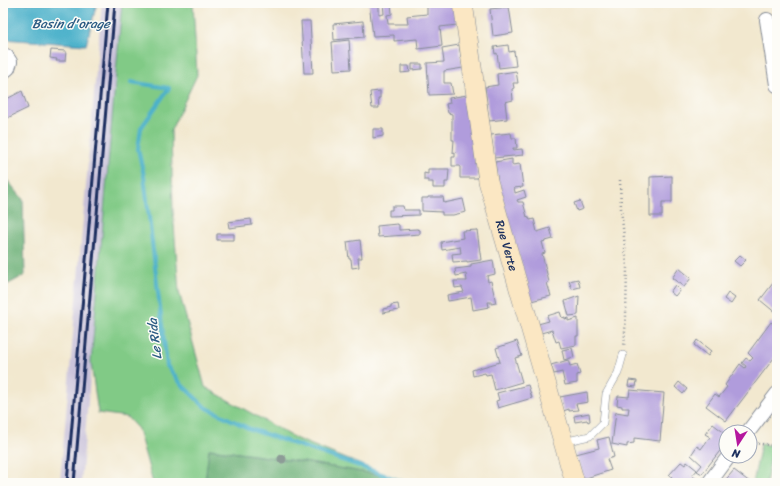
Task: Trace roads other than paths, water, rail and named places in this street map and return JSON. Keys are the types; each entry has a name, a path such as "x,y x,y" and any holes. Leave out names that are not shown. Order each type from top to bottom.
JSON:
{"street":[{"name":"Rue Verte","path":"463,3 488,181 575,483"},
{"path":"767,20 777,86"},
{"path":"3,54 10,62 8,68 3,72"},
{"path":"754,424 777,394"},
{"path":"708,483 723,464"}],"lane":[{"path":"563,442 590,436 603,423 606,394 618,373 623,355"}],"water":[{"name":"Basin d'orage","path":"3,3 97,3 86,45 3,39"}],"waterway":[{"name":"Le Rida","path":"131,82 169,88 141,128 138,149 144,176 167,366 182,385 205,407 250,429 406,483"}],"railway":[{"path":"67,483 108,3"},
{"path":"74,483 115,3"}]}
